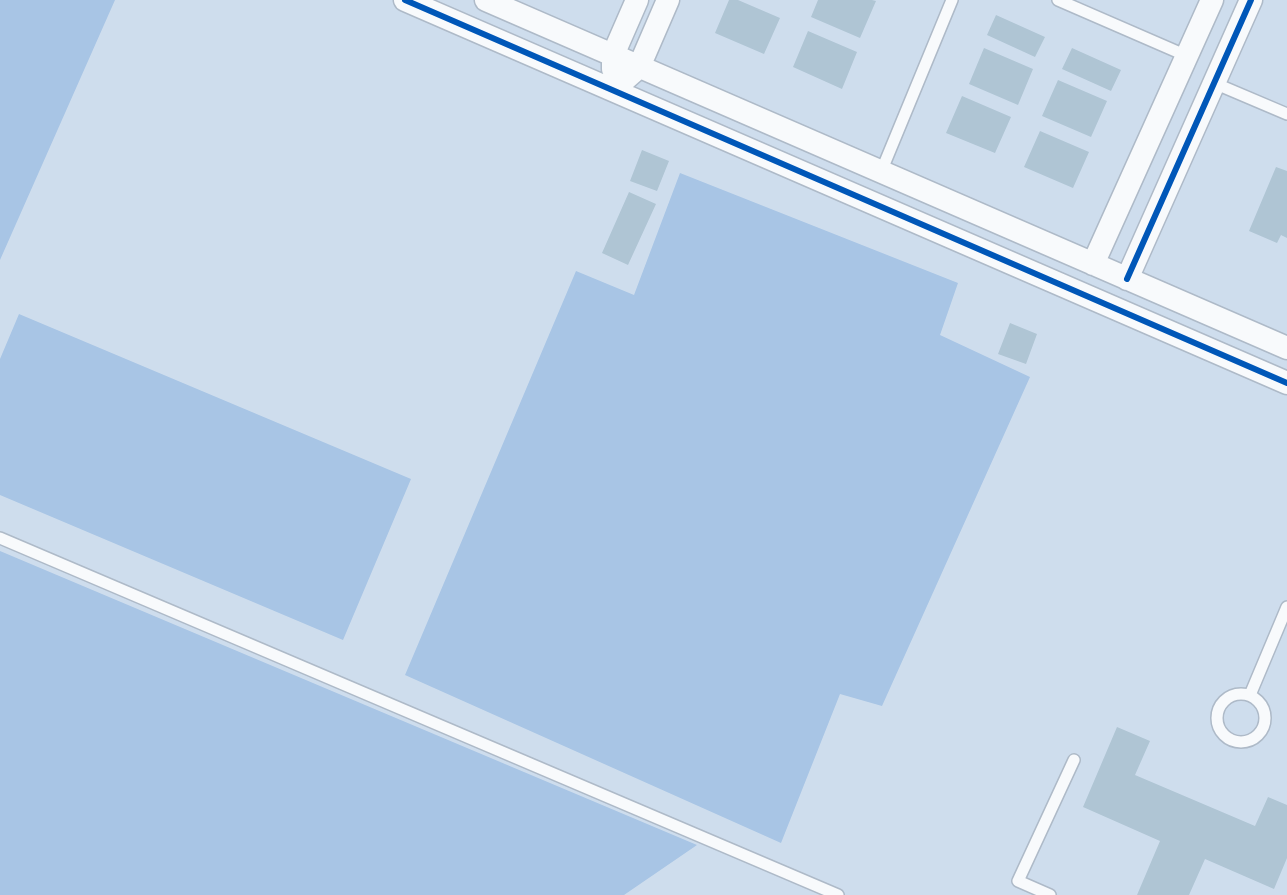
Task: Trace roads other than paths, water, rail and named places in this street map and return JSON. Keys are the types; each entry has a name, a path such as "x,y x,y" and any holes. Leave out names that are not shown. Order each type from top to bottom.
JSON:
{"street":[{"path":"405,0 1287,383"},
{"path":"486,0 1287,348"},
{"path":"613,90 613,55 637,0"},
{"path":"613,90 639,67 668,0"},
{"path":"1093,264 1212,0"},
{"path":"1128,279 1251,0"}],"lane":[{"path":"881,172 952,0"},
{"path":"1058,0 1187,56"},
{"path":"1214,83 1287,114"},
{"path":"0,538 838,895"},
{"path":"1250,695 1287,607"},
{"path":"1234,695 1250,695 1257,699 1265,713 1263,729 1252,740 1236,742 1229,739 1218,727 1218,711 1221,704 1234,695"},
{"path":"1050,895 1018,881 1074,760"}]}
